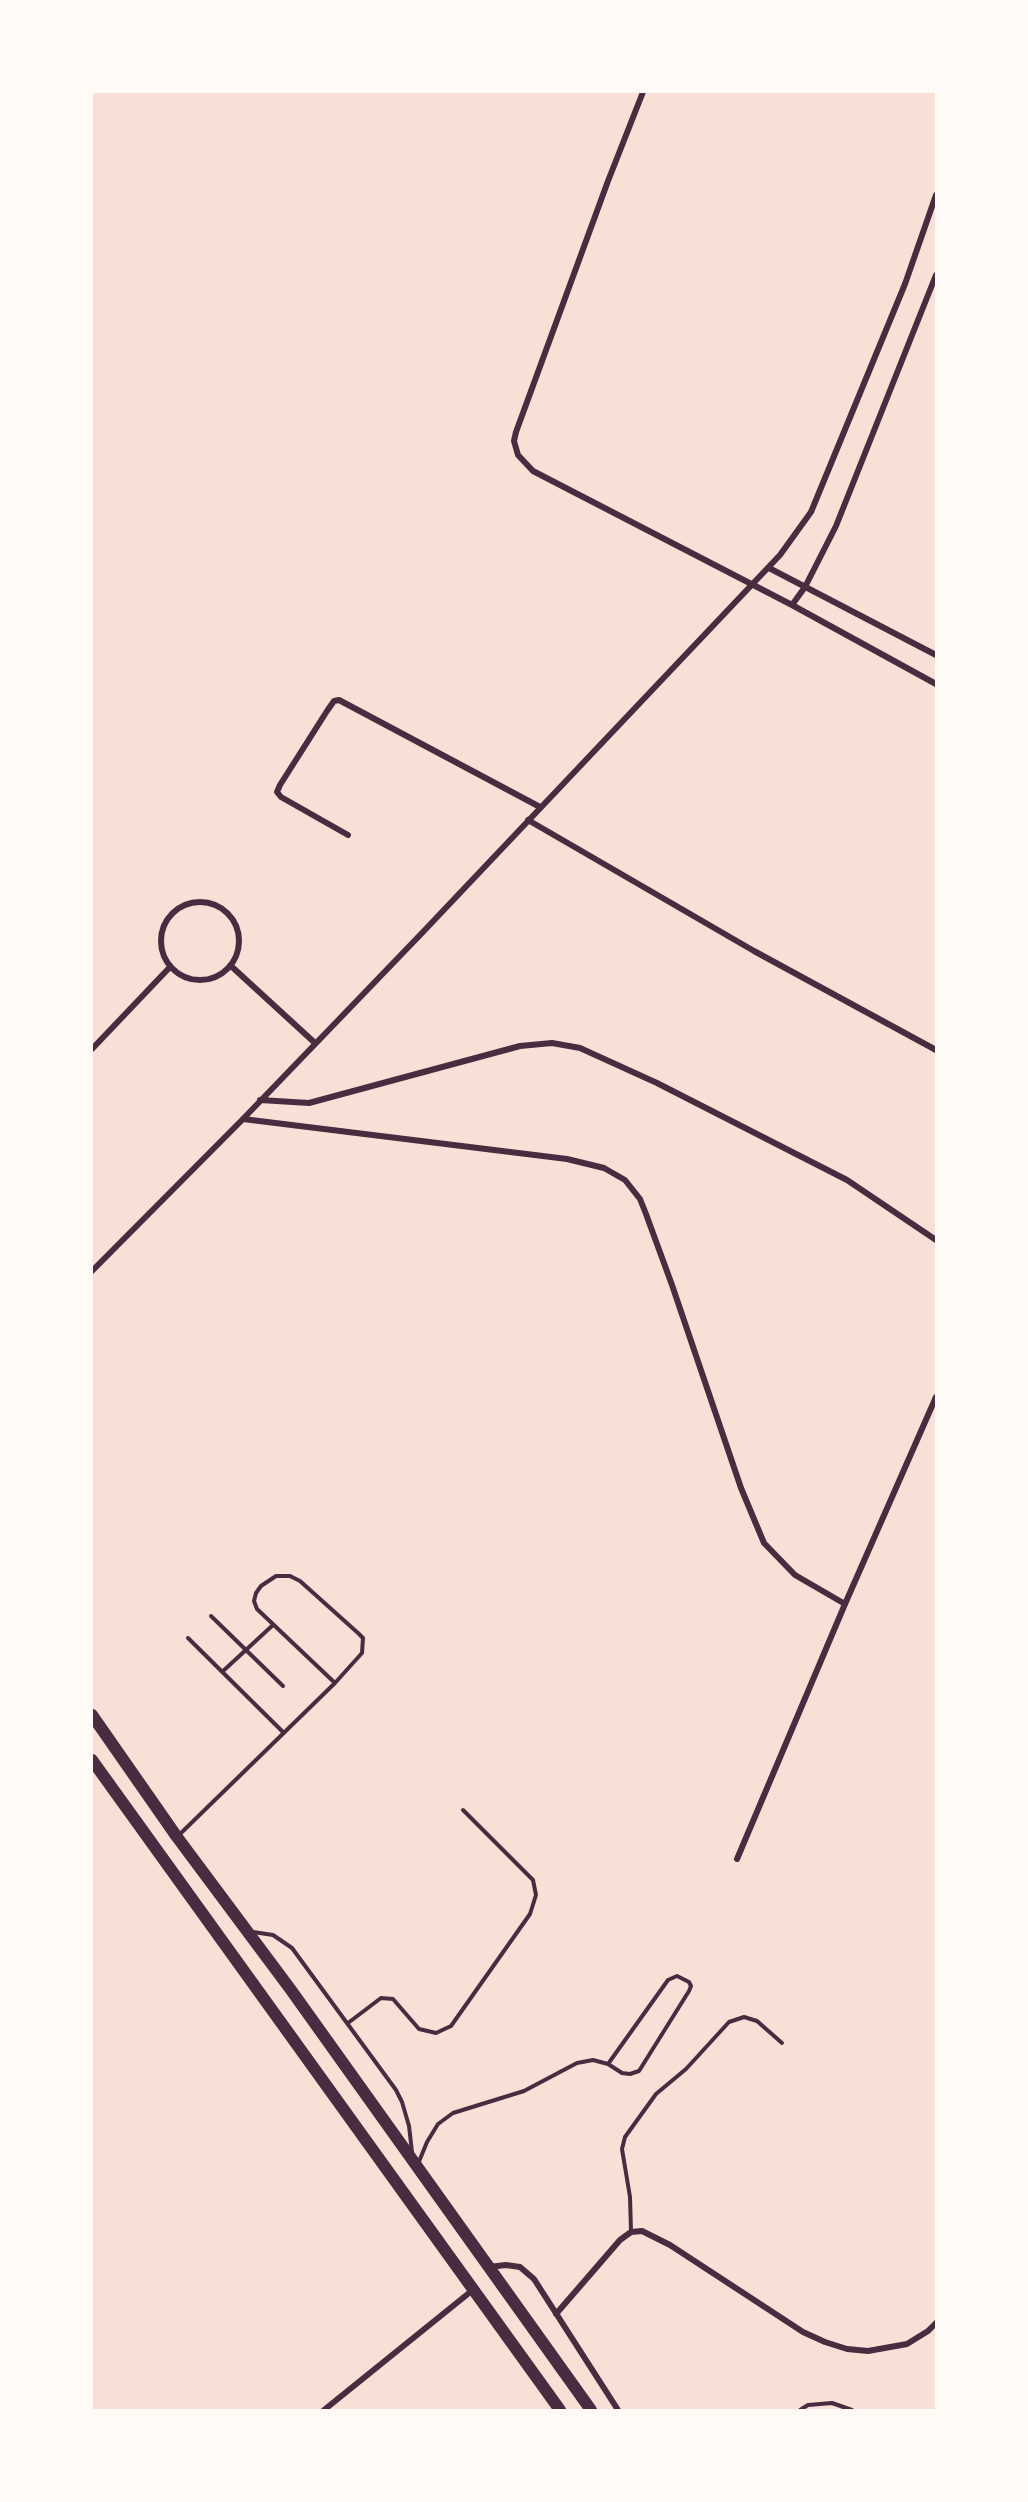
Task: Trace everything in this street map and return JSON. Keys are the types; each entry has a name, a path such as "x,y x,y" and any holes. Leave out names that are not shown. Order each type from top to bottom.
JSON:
{"main road":[{"path":"92,1715 177,1837 291,1990 591,2410"},
{"path":"92,1760 560,2410"}],"street":[{"path":"643,92 526,404 514,441 515,449 522,461 533,471 792,605 936,684"},
{"path":"92,1271 243,1119 770,568 811,512 905,284 936,195"},
{"path":"792,605 805,586 836,526 936,275"},
{"path":"770,568 936,655"},
{"path":"348,835 281,797 277,792 327,711 334,701 339,700 540,807"},
{"path":"528,820 754,951 936,1050"},
{"path":"203,902 224,910 234,922 239,944 231,966 212,978 197,980 182,976 170,967 161,946 164,924 180,907 203,902"},
{"path":"231,966 315,1042"},
{"path":"92,1049 170,967"},
{"path":"260,1100 309,1103 520,1046 552,1043 580,1048 657,1083 848,1180 936,1240"},
{"path":"243,1119 567,1159 604,1167 625,1180 640,1199 646,1214 741,1488 764,1543 795,1575 845,1604"},
{"path":"737,1859 936,1397"},
{"path":"556,2314 620,2241 631,2232 642,2231 651,2234 803,2332 847,2349 868,2351 907,2344 928,2331 936,2322"},
{"path":"489,2267 506,2265 520,2267 534,2279 618,2410"},
{"path":"324,2410 474,2288"}],"lane":[{"path":"177,1837 335,1683 362,1653 363,1638 358,1633 300,1581 276,1575 261,1586 256,1593 254,1601 257,1609 335,1683"},
{"path":"211,1616 283,1686"},
{"path":"222,1672 273,1625"},
{"path":"188,1638 284,1733"},
{"path":"348,2023 381,1998 393,1999 419,2029 436,2033 451,2026 530,1914 536,1895 533,1881 463,1810"},
{"path":"245,1931 273,1935 288,1944 348,2023 402,2102 409,2126 415,2164"},
{"path":"415,2164 438,2124 453,2113 524,2091 578,2063 593,2060 608,2064 622,2073 639,2072 689,1991 689,1982 677,1976 668,1980 608,2064"},
{"path":"631,2232 630,2197 622,2149 625,2137 656,2094 686,2069 729,2022 744,2017 758,2021 782,2043"},
{"path":"800,2410 808,2405 832,2403 852,2410"}]}
